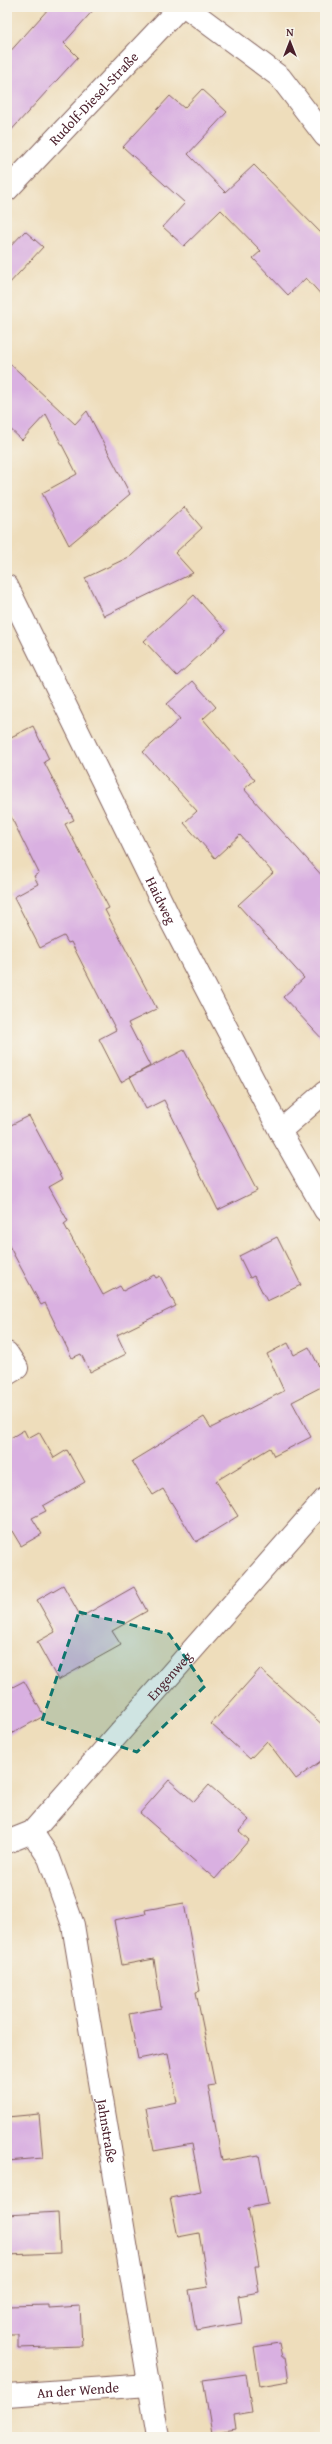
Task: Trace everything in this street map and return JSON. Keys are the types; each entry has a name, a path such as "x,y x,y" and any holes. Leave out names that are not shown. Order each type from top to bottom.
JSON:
{"street":[{"name":"Rudolf-Diesel-Straße","path":"7,190 180,7"},
{"path":"186,7 280,77 325,136"},
{"name":"Haidweg","path":"7,586 12,608 172,923 280,1131 325,1210"},
{"path":"280,1131 325,1092"},
{"path":"7,1353 17,1368 7,1374"},
{"name":"Engenweg","path":"7,1842 32,1832 325,1499"},
{"name":"Jahnstraße","path":"32,1832 49,1858 73,1926 158,2437"},
{"name":"An der Wende","path":"7,2395 149,2385"}],"highlighted area":[{"path":"79,1612 169,1634 205,1686 137,1752 42,1721"}],"building":[{"path":"50,7 96,7 64,43 78,57 7,135 7,55"},
{"path":"202,89 227,112 188,154 225,192 254,165 325,237 325,299 306,278 288,295 253,258 261,251 221,210 184,246 163,227 185,203 123,147 170,96 184,108"},
{"path":"25,231 43,247 7,286 7,250"},
{"path":"7,361 75,424 87,411 130,494 69,545 42,493 77,474 46,414 22,440 7,426"},
{"path":"184,507 202,528 175,553 193,573 104,616 85,578 131,556"},
{"path":"194,595 226,631 177,676 144,641"},
{"path":"193,681 216,707 203,719 255,780 244,789 325,879 325,1042 283,997 304,978 238,905 273,873 240,835 215,858 184,823 197,811 143,752 180,719 167,704"},
{"path":"33,726 49,759 44,762 74,820 65,824 109,908 105,910 157,1009 128,1023 150,1066 121,1082 99,1039 116,1030 71,942 68,943 64,936 40,948 14,897 38,884 34,876 39,873 7,809 7,739"},
{"path":"184,1050 257,1191 218,1210 164,1100 146,1109 130,1077"},
{"path":"29,1116 63,1179 49,1187 68,1221 64,1224 103,1295 120,1286 123,1291 154,1275 156,1278 160,1276 176,1306 117,1335 126,1354 90,1372 81,1354 72,1358 45,1303 41,1305 7,1242 7,1127"},
{"path":"277,1237 301,1285 267,1301 254,1276 250,1278 239,1256"},
{"path":"288,1343 294,1355 309,1347 325,1378 325,1385 292,1402 311,1437 274,1456 270,1448 216,1481 238,1516 196,1542 163,1489 153,1495 132,1461 204,1417 211,1428 284,1391 267,1354"},
{"path":"24,1430 28,1438 39,1432 54,1458 67,1450 85,1482 43,1506 46,1511 32,1518 42,1534 21,1546 12,1531 7,1534 7,1440"},
{"path":"63,1585 81,1617 134,1587 147,1611 112,1631 121,1645 58,1680 37,1642 55,1632 37,1600"},
{"path":"260,1669 325,1727 325,1758 296,1779 267,1741 250,1759 211,1724"},
{"path":"24,1681 44,1716 7,1736 7,1690"},
{"path":"169,1780 194,1802 209,1785 249,1820 239,1831 249,1840 215,1879 140,1813"},
{"path":"184,1903 200,1991 196,1992 215,2085 208,2086 222,2161 259,2155 268,2204 248,2208 259,2266 255,2266 259,2292 238,2296 242,2323 196,2331 189,2290 208,2287 199,2233 178,2237 170,2198 201,2192 192,2144 154,2151 146,2108 177,2102 168,2053 138,2059 129,2014 161,2008 154,1959 122,1965 114,1920 146,1914 145,1910"},
{"path":"39,2114 43,2158 7,2161 7,2117"},
{"path":"58,2212 60,2253 7,2255 7,2215"},
{"path":"49,2305 49,2308 80,2306 82,2346 18,2348 18,2334 7,2334 7,2306"},
{"path":"279,2343 282,2357 285,2357 289,2381 260,2386 254,2347"},
{"path":"246,2374 252,2412 234,2415 236,2429 212,2433 203,2380"}]}
